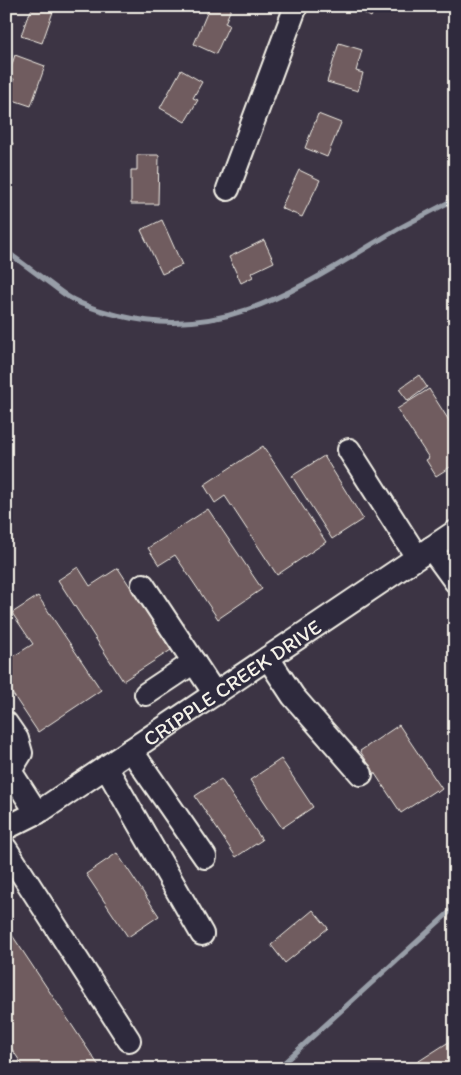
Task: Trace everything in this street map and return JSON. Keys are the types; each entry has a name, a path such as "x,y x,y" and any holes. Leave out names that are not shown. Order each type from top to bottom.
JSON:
{"street":[{"path":"228,189 296,6"},
{"path":"349,450 424,553 455,581"},
{"name":"CRIPPLE CREEK DRIVE","path":"6,828 37,813 455,532"},
{"path":"143,585 215,694"},
{"path":"268,658 293,696 360,774"},
{"path":"146,694 194,662"},
{"path":"6,723 17,739 21,753 8,773 37,813"},
{"path":"131,750 205,858"},
{"path":"106,767 202,934"},
{"path":"6,850 129,1040"}],"building":[{"path":"33,6 55,6 42,43 21,36"},
{"path":"210,6 232,6 225,23 229,25 216,54 194,44"},
{"path":"351,6 376,6 371,17"},
{"path":"339,43 362,50 356,71 363,73 358,91 327,82"},
{"path":"15,55 45,66 31,106 7,98 14,79 8,76"},
{"path":"181,70 202,82 193,98 198,100 185,122 160,108"},
{"path":"318,114 341,123 327,157 305,148"},
{"path":"6,141 13,143 6,162"},
{"path":"137,155 159,155 158,204 131,204 131,170 137,170"},
{"path":"299,170 320,180 302,217 281,208"},
{"path":"162,220 182,265 162,274 141,230"},
{"path":"264,240 274,262 251,273 253,277 241,283 229,257"},
{"path":"419,375 427,387 408,401 399,389"},
{"path":"429,389 455,430 455,464 436,476 426,460 429,458 397,409"},
{"path":"263,446 326,542 277,575 225,496 215,503 204,485"},
{"path":"324,456 363,519 332,539 292,476"},
{"path":"208,509 262,589 218,619 175,555 159,565 148,548"},
{"path":"78,567 90,586 118,568 171,650 123,681 58,580"},
{"path":"38,596 101,690 38,732 6,684 6,661 33,644 12,613"},
{"path":"399,725 442,789 438,792 436,790 401,813 360,751"},
{"path":"281,759 313,807 282,828 250,780"},
{"path":"221,779 262,840 236,857 195,796"},
{"path":"117,853 159,916 128,937 86,874"},
{"path":"313,910 328,928 285,963 271,945"},
{"path":"6,926 101,1069 25,1069 6,1040"},
{"path":"455,1038 455,1069 408,1068"}],"waterway":[{"path":"6,251 65,295 91,308 121,316 161,322 198,321 233,314 267,302 300,286 398,229 455,199"},
{"path":"277,1069 455,907"}]}
